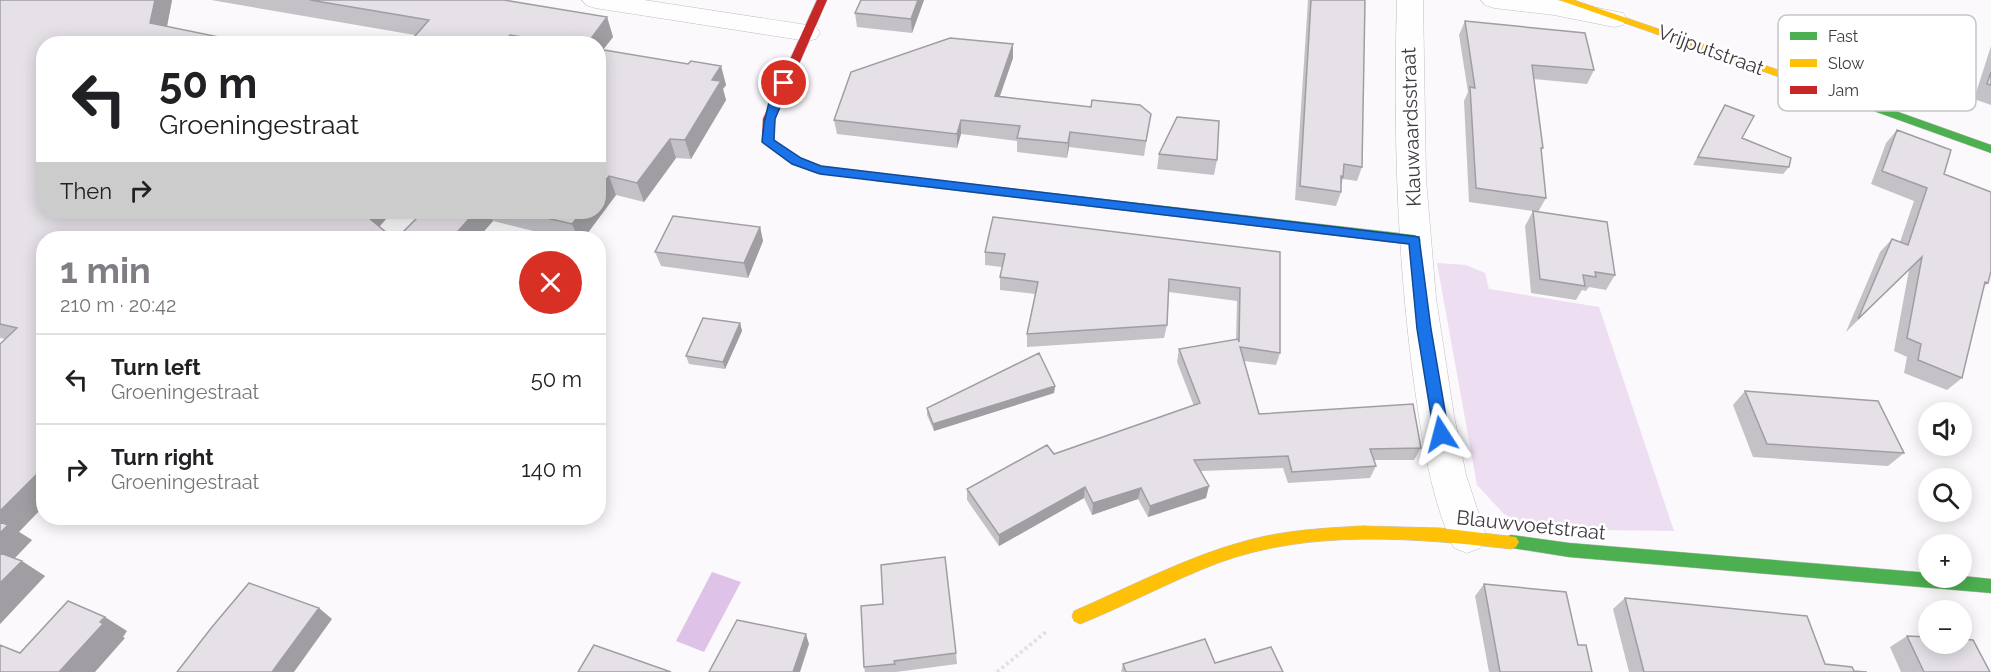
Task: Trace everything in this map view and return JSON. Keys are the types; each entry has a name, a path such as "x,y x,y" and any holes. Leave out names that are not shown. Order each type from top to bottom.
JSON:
{"street":[{"path":"595,0 807,33"},
{"path":"822,0 769,119 768,142 796,161 820,170 1414,240"},
{"name":"Klauwaardsstraat","path":"1410,0 1407,80 1414,240 1424,329 1448,477 1467,536"},
{"name":"Vrijputstraat","path":"1494,0 1554,7 1634,23"},
{"name":"Vrijputstraat","path":"1564,0 1778,74"},
{"name":"Vrijputstraat","path":"1883,111 1991,149"},
{"name":"Blauwvoetstraat","path":"1080,616 1219,556 1275,541 1377,532 1467,536 1569,550 1991,586"}],"path":[{"path":"997,672 1043,632 1080,616"}],"shaded area":[{"path":"1437,263 1466,265 1485,273 1489,289 1599,307 1674,531 1531,529 1504,514 1477,485"},
{"path":"712,572 741,582 704,652 676,641"}],"building":[{"path":"0,0 155,0 150,23 214,36 36,36 36,219 370,219 385,231 36,231 36,475 0,511 0,344 17,328 0,324"},
{"path":"310,0 504,0 607,17 593,36 415,36 429,20"},
{"path":"861,0 918,0 911,19 855,13"},
{"path":"1311,0 1365,0 1362,167 1344,164 1341,192 1300,186"},
{"path":"1465,21 1585,33 1594,70 1532,65 1543,148 1541,148 1546,198 1476,188 1470,87 1475,88"},
{"path":"950,38 1013,44 995,96 1091,107 1092,100 1140,105 1151,114 1146,141 1070,132 1068,143 1017,138 1020,126 961,120 957,134 834,120 851,72"},
{"path":"606,50 688,64 691,61 721,66 712,80 721,81 685,140 670,139 637,183 609,176 606,180"},
{"path":"1991,72 1991,85 1987,84"},
{"path":"1725,105 1754,116 1742,138 1791,158 1789,167 1698,157"},
{"path":"1177,117 1219,121 1217,160 1159,154"},
{"path":"1897,130 1951,150 1944,174 1991,192 1991,271 1988,283 1985,282 1962,378 1918,360 1921,344 1907,338 1922,257 1858,319 1892,239 1908,245 1927,188 1882,171"},
{"path":"1533,211 1607,222 1615,275 1595,272 1596,277 1583,275 1585,286 1540,279"},
{"path":"673,216 760,227 744,263 655,252"},
{"path":"993,217 1280,252 1280,353 1240,347 1259,414 1413,404 1421,448 1370,449 1376,466 1292,472 1288,456 1194,460 1209,486 1150,506 1141,488 1093,503 1085,487 999,535 967,489 1047,445 1054,454 1200,403 1179,349 1238,339 1239,342 1240,288 1169,279 1167,325 1027,334 1038,282 1000,277 1005,254 985,252"},
{"path":"416,219 469,219 458,231 404,231"},
{"path":"551,219 576,219 572,224"},
{"path":"703,318 740,323 723,362 686,356"},
{"path":"1039,353 1055,386 933,424 927,408"},
{"path":"1745,391 1878,401 1904,453 1767,444"},
{"path":"0,522 8,525 0,533"},
{"path":"0,553 22,561 0,583"},
{"path":"945,557 956,653 864,667 861,606 883,604 881,565"},
{"path":"249,583 319,608 272,672 177,672 212,627"},
{"path":"1484,584 1566,592 1578,645 1586,645 1592,672 1500,672"},
{"path":"1625,598 1807,616 1825,664 1852,667 1854,671 1867,672 1644,672"},
{"path":"68,601 105,617 100,622 103,624 59,672 0,672 0,645 20,653"},
{"path":"737,620 806,634 793,672 709,672"},
{"path":"1907,636 1918,636 1918,654 1972,654 1973,640 1990,672 1924,672"},
{"path":"1205,639 1215,663 1271,647 1283,672 1126,672 1123,664"},
{"path":"594,645 671,672 578,672"}],"traffic: fast":[{"path":"1884,111 1991,149"},
{"path":"876,177 1415,240"},
{"path":"1511,542 1569,550 1991,586"}],"traffic: slow":[{"path":"1564,0 1778,73"},
{"path":"1080,616 1218,556 1251,546 1287,539 1363,533 1402,533 1511,542"}],"traffic: jam":[{"path":"822,0 769,119 768,142 796,161 820,170 876,177"}],"route":[{"path":"784,83 769,119 768,142 796,161 820,170 923,184 1414,240 1424,329 1441,434"}]}
